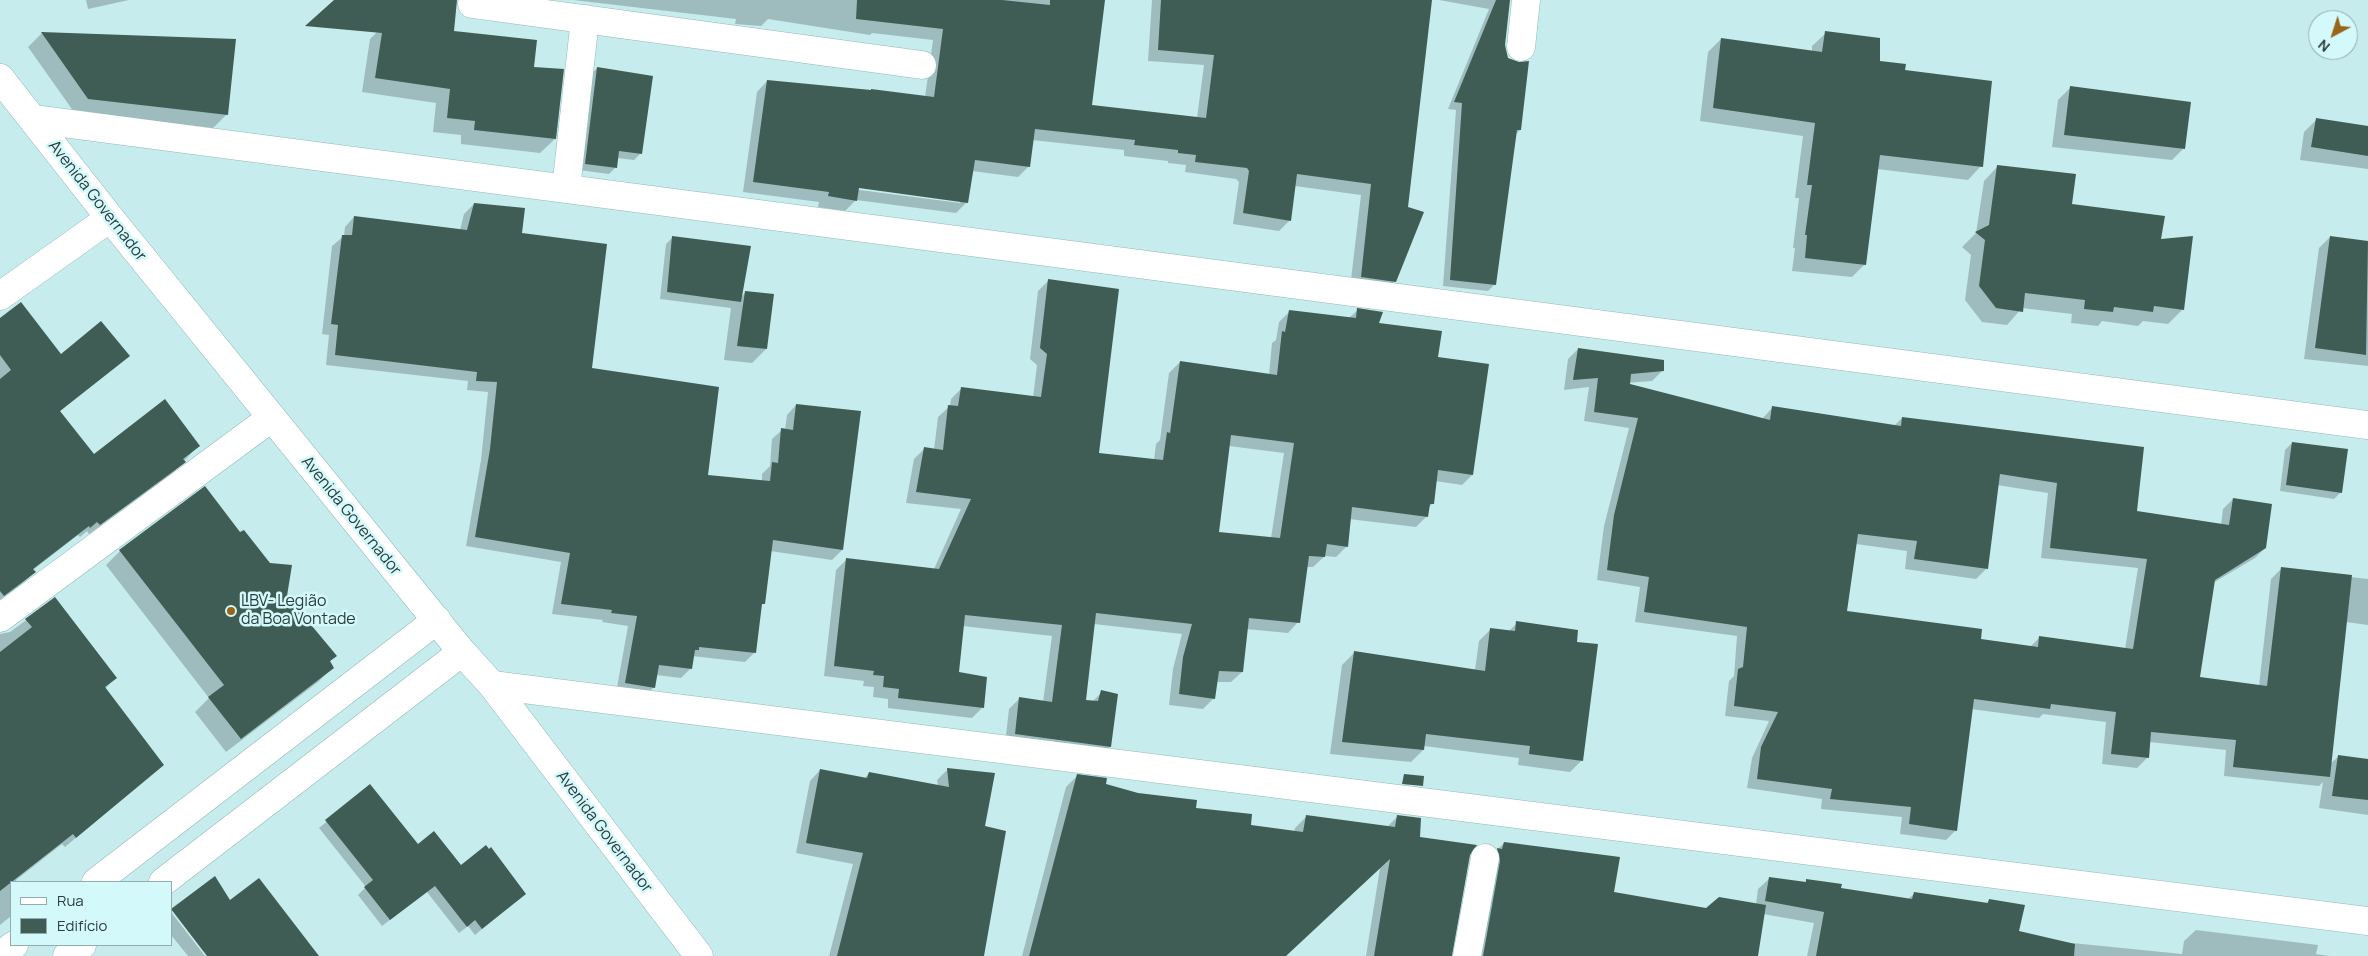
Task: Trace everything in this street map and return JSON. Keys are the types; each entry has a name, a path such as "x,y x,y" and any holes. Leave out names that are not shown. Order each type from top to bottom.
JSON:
{"street":[{"path":"1520,47 1526,0"},
{"path":"472,4 922,65"},
{"path":"566,189 585,19"},
{"name":"Avenida Governador","path":"0,78 271,418 462,652 492,685 699,956"},
{"path":"33,119 2368,425"},
{"path":"0,296 110,218"},
{"path":"0,618 271,418"},
{"path":"97,881 437,620"},
{"path":"164,881 462,652"},
{"path":"492,685 2368,921"},
{"path":"1467,956 1486,858"},
{"path":"0,956 13,946"},
{"path":"67,956 81,946"}],"building":[{"path":"334,0 457,0 454,31 537,40 534,67 564,69 556,139 474,130 475,121 447,118 450,89 375,78 382,33 305,26"},
{"path":"857,0 1002,0 1050,5 1050,0 1105,0 1092,105 1206,118 1214,55 1158,50 1161,0 1432,0 1408,207 1424,212 1396,282 1361,277 1371,184 1297,174 1291,221 1243,213 1249,171 1247,168 1195,162 1196,155 1178,153 1178,150 1134,145 1135,140 1035,129 1030,167 975,160 968,203 859,188 857,201 828,196 829,192 753,182 767,80 871,89 934,97 943,29 856,19"},
{"path":"1496,0 1510,0 1505,45 1508,58 1519,62 1529,61 1521,130 1517,130 1496,285 1450,280 1462,103 1454,102"},
{"path":"1825,31 1880,38 1880,61 1906,64 1905,70 1992,81 1983,167 1880,155 1866,265 1805,258 1807,235 1805,235 1812,185 1807,185 1815,123 1713,108 1721,38 1822,52"},
{"path":"41,32 236,39 228,115 88,99"},
{"path":"597,67 653,76 642,154 619,151 617,168 585,164"},
{"path":"2070,86 2191,102 2185,149 2064,135"},
{"path":"2316,118 2368,126 2368,156 2311,147"},
{"path":"1997,165 2076,174 2072,204 2165,216 2161,239 2193,236 2184,310 2154,306 2153,312 2114,307 2113,312 2084,309 2085,300 2025,293 2023,312 1996,308 1979,286 1985,240 1975,232 1989,225"},
{"path":"474,203 525,208 522,233 607,244 592,368 719,387 708,475 770,481 772,462 778,463 781,428 793,430 796,404 861,411 843,550 773,540 765,604 762,604 756,653 699,647 699,650 695,650 692,669 659,665 655,688 625,683 637,616 611,613 612,610 561,604 570,553 475,537 490,449 497,382 476,381 477,372 335,355 338,325 331,324 342,235 352,235 354,216 467,230"},
{"path":"672,236 751,246 741,302 667,292"},
{"path":"2330,236 2368,241 2366,355 2315,348"},
{"path":"1048,279 1119,289 1099,453 1163,460 1167,432 1170,433 1180,361 1277,375 1282,331 1285,332 1289,310 1356,318 1357,308 1383,312 1379,323 1442,331 1438,357 1489,364 1473,475 1438,470 1434,504 1430,504 1428,517 1352,507 1348,547 1327,544 1325,557 1309,556 1300,623 1249,618 1243,672 1219,671 1215,699 1179,694 1183,657 1192,624 1096,613 1086,700 1098,701 1101,690 1118,694 1111,747 1015,734 1019,697 1052,702 1062,625 965,615 959,672 987,677 984,708 898,698 899,689 883,687 884,676 873,675 874,671 834,666 846,558 939,569 971,499 916,492 924,447 943,450 948,405 958,406 961,387 1041,397 1047,354 1040,348","holes":["1231,435 1294,443 1280,538 1219,532"]},
{"path":"745,291 774,294 767,349 737,346"},
{"path":"21,302 61,354 101,321 130,356 60,411 94,454 165,399 200,446 183,459 186,462 100,525 97,522 90,528 89,526 33,569 36,572 4,596 0,591 0,379 11,370 0,355 0,318"},
{"path":"1578,348 1664,360 1664,371 1631,374 1630,384 1770,420 1772,406 1901,426 1902,417 2144,447 2137,511 2229,525 2233,498 2272,504 2266,548 2215,580 2200,677 2267,686 2281,567 2352,575 2330,777 2233,767 2236,740 2151,732 2149,758 2111,754 2116,712 2051,704 2050,709 1974,699 1957,831 1909,824 1911,807 1830,799 1832,789 1757,779 1761,747 1778,712 1734,706 1738,669 1743,667 1747,627 1644,612 1649,577 1607,570 1614,515 1638,418 1594,412 1598,378 1573,380","holes":["2000,474 2057,483 2050,548 2147,559 2133,649 2039,636 2038,647 1981,639 1982,629 1847,611 1858,534 1917,541 1914,559 1988,569"]},
{"path":"2292,442 2348,449 2342,493 2286,485"},
{"name":"LBV- Legião da Boa Vontade","path":"205,486 240,532 244,530 270,563 292,565 287,596 337,656 330,661 334,668 241,739 208,697 224,685 119,550"},
{"path":"55,597 117,678 105,687 164,765 76,838 73,834 13,881 10,881 10,883 0,891 0,652 32,627 25,619"},
{"path":"1516,621 1578,630 1577,642 1598,644 1583,761 1529,754 1530,746 1426,734 1424,750 1342,742 1354,651 1485,671 1490,628 1515,631"},
{"path":"2338,755 2368,759 2368,800 2332,796"},
{"path":"947,768 995,773 985,826 1006,831 984,956 837,956 863,853 806,843 820,769 867,778 869,772 949,787"},
{"path":"1077,774 1107,778 1106,784 1138,793 1197,800 1196,808 1252,814 1251,825 1303,832 1306,815 1395,827 1397,815 1421,818 1420,837 1477,845 1470,855 1452,956 1374,956 1390,859 1286,956 1029,956"},
{"path":"1404,774 1424,776 1423,786 1402,784"},
{"path":"370,784 418,844 434,831 461,865 486,845 489,849 491,847 526,894 482,929 475,920 467,927 435,886 390,920 364,887 373,880 325,820"},
{"path":"1504,842 1620,857 1614,892 1706,908 1719,897 1766,905 1758,956 1483,956 1500,861 1497,848 1502,849"},
{"path":"215,876 230,900 259,878 319,956 207,956 172,908"},
{"path":"1769,877 1806,882 1806,879 1842,884 1841,888 1912,899 1914,892 1988,903 1989,899 2025,905 2019,931 2075,944 2074,956 1816,956 1824,912 1765,901"}],"place":[{"name":"LBV- Legião da Boa Vontade","path":"231,611"}]}
